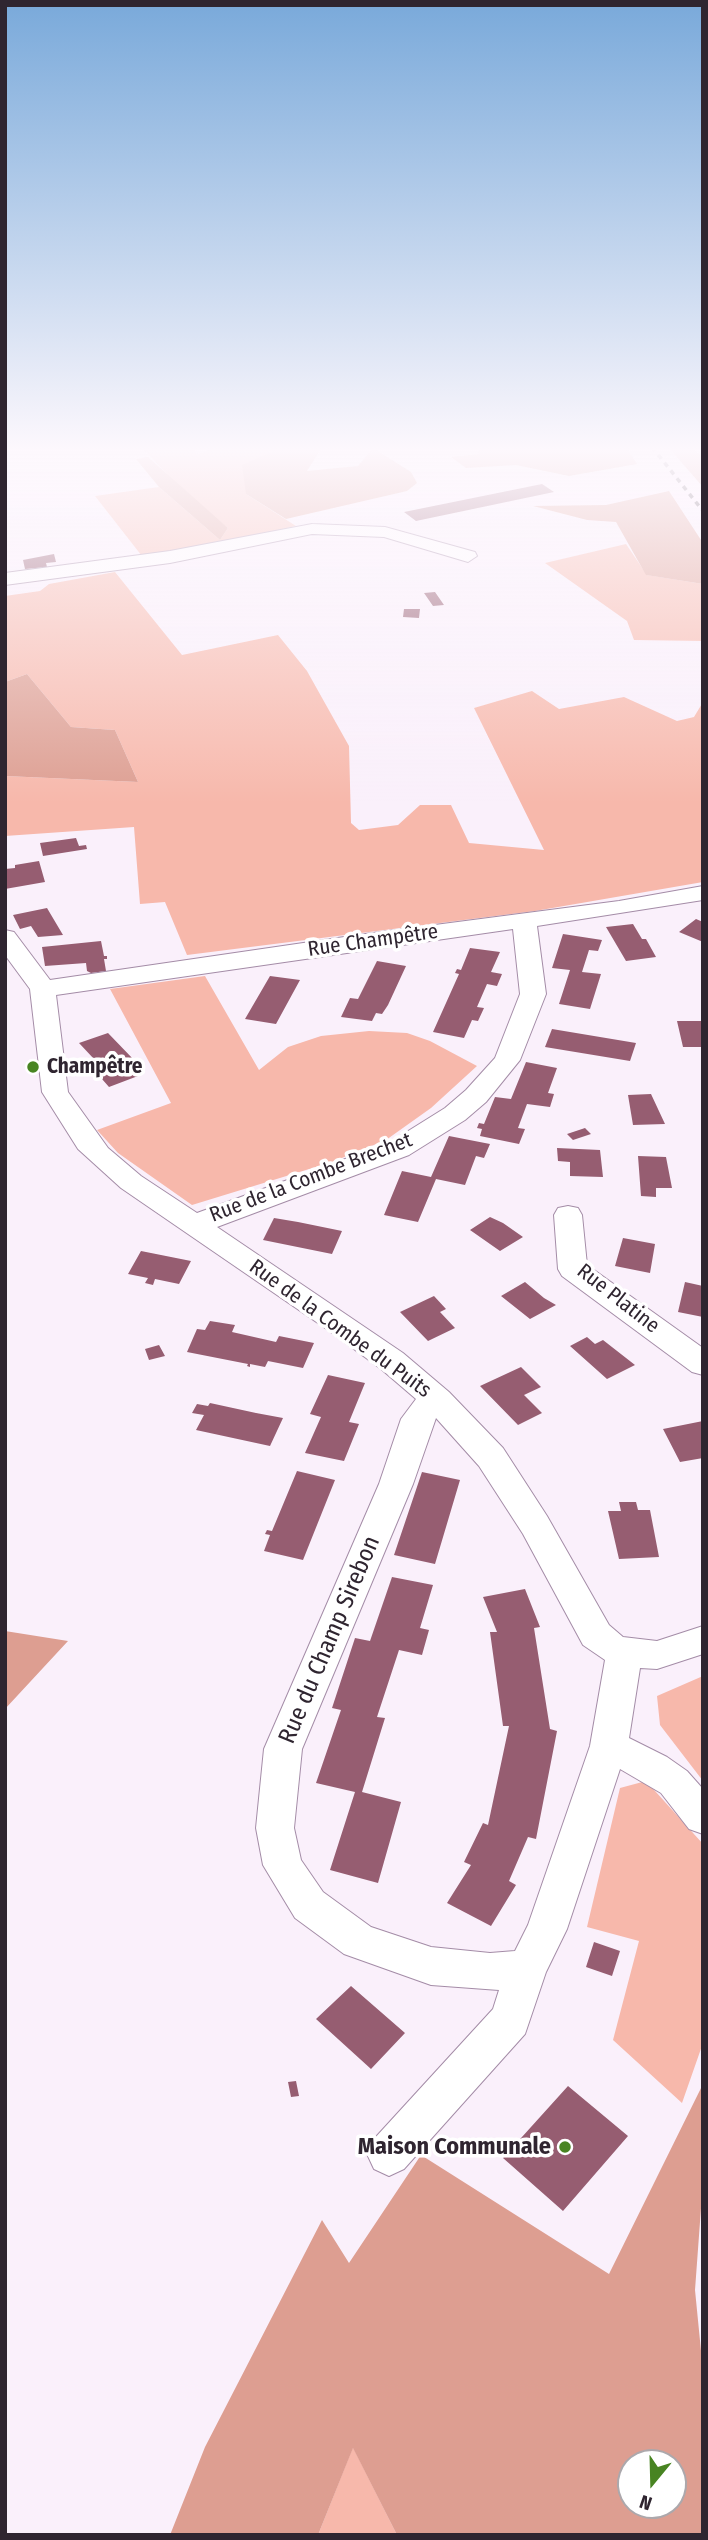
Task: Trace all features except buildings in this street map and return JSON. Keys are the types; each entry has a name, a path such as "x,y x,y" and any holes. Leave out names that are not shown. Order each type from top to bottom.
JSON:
{"street":[{"path":"5,579 106,566"},
{"name":"Rue Champêtre","path":"43,989 619,908 703,893"},
{"name":"Rue de la Combe Brechet","path":"193,1225 399,1149 455,1114 476,1096 507,1060 533,994 524,921"},
{"path":"5,937 43,989"},
{"name":"Rue de la Combe du Puits","path":"43,989 55,1092 88,1143 131,1182 339,1322 392,1361 438,1400 491,1457 535,1525 596,1635 611,1648 624,1653"},
{"name":"Rue Platine","path":"568,1215 573,1269 703,1364"},
{"name":"Rue du Champ Sirebon","path":"438,1400 417,1419 396,1484 283,1749 275,1828 283,1865 309,1905 358,1941 430,1966 490,1972 527,1969"},
{"path":"389,2154 510,2020 527,1969 547,1929 608,1746 624,1653 657,1655 703,1640"},
{"path":"608,1746 654,1768 674,1782 703,1817"}],"shaded area":[{"path":"549,566 641,566 647,575 703,584 703,641 634,640 627,621"},
{"path":"641,566 703,566 703,584 646,575"},
{"path":"115,572 182,655 278,635 307,671 349,746 351,823 359,830 398,825 420,805 451,805 469,843 544,850 474,708 532,691 559,709 624,697 677,721 694,717 703,702 703,882 535,911 187,955 165,902 140,904 134,827 5,836 5,776 138,782 115,730 71,727 27,674 5,682 5,596 40,591 49,584"},
{"path":"27,674 71,727 115,730 138,782 5,776 5,682"},
{"path":"205,976 259,1070 288,1047 321,1036 369,1031 407,1033 430,1041 477,1066 431,1108 386,1140 332,1162 192,1205 118,1153 97,1130 171,1103 110,989"},
{"path":"5,1631 68,1641 5,1709"},
{"path":"703,1676 703,1781 660,1725 657,1696"},
{"path":"646,1781 703,1844 703,2043 682,2103 613,2040 639,1941 587,1927 620,1788"},
{"path":"703,2084 703,2181 695,2290 703,2371 703,2535 397,2535 353,2448 318,2535 170,2535 205,2447 322,2220 349,2263 421,2155 609,2274"},
{"path":"353,2447 397,2535 318,2535"}],"place":[{"name":"Champêtre","path":"33,1067"},
{"name":"Maison Communale","path":"565,2147"}]}
